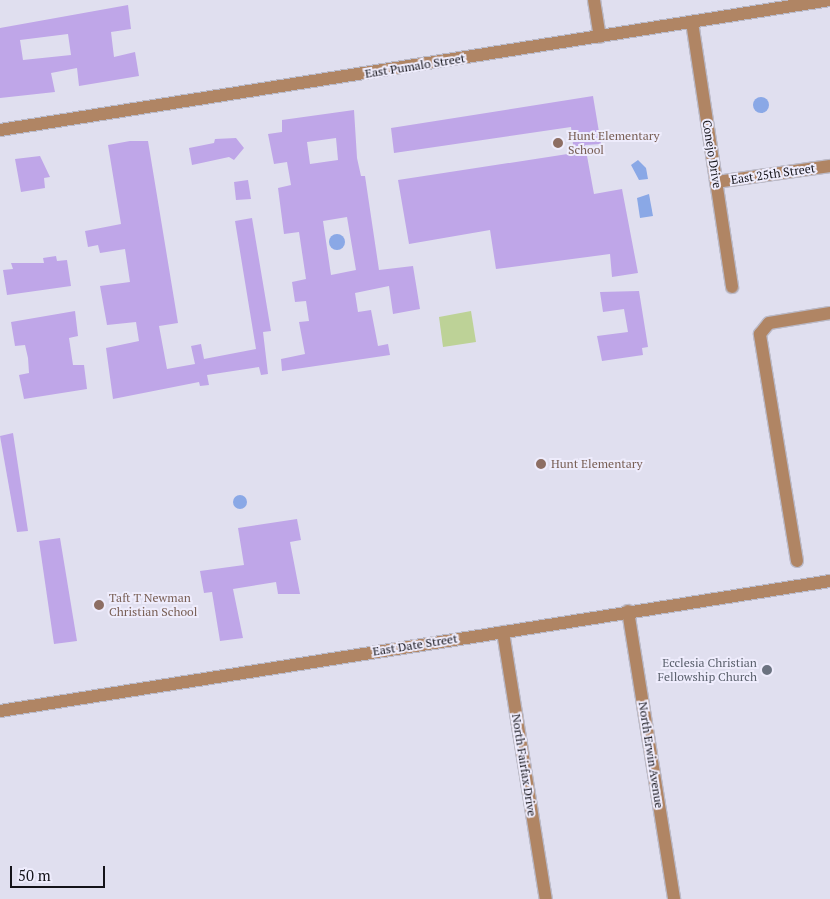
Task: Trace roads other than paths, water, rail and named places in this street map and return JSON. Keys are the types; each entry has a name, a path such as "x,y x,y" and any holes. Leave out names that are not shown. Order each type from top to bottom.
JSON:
{"street":[{"path":"594,0 600,37"},
{"name":"East Pumalo Street","path":"0,130 830,0"},
{"name":"Conejo Drive","path":"692,22 732,287"},
{"name":"East 25th Street","path":"716,182 830,166"},
{"path":"797,561 760,334 769,323 830,313"},
{"name":"East Date Street","path":"0,711 628,611 830,581"},
{"name":"North Erwin Avenue","path":"628,611 674,899"},
{"name":"North Fairfax Drive","path":"503,632 546,899"}],"water":[{"path":"758,97 764,97 769,102 767,111 758,113 753,108 753,102"},
{"path":"638,160 646,168 648,179 639,180 631,165"},
{"path":"649,194 653,216 640,218 637,198"},
{"path":"337,234 345,242 337,250 329,242"},
{"path":"237,495 243,495 247,502 243,509 237,509 233,505 233,499"}],"place":[{"name":"Hunt Elementary School","path":"558,143"},
{"name":"Hunt Elementary","path":"541,464"},
{"name":"Taft T Newman Christian School","path":"99,605"},
{"name":"Ecclesia Christian Fellowship Church","path":"767,670"}]}
